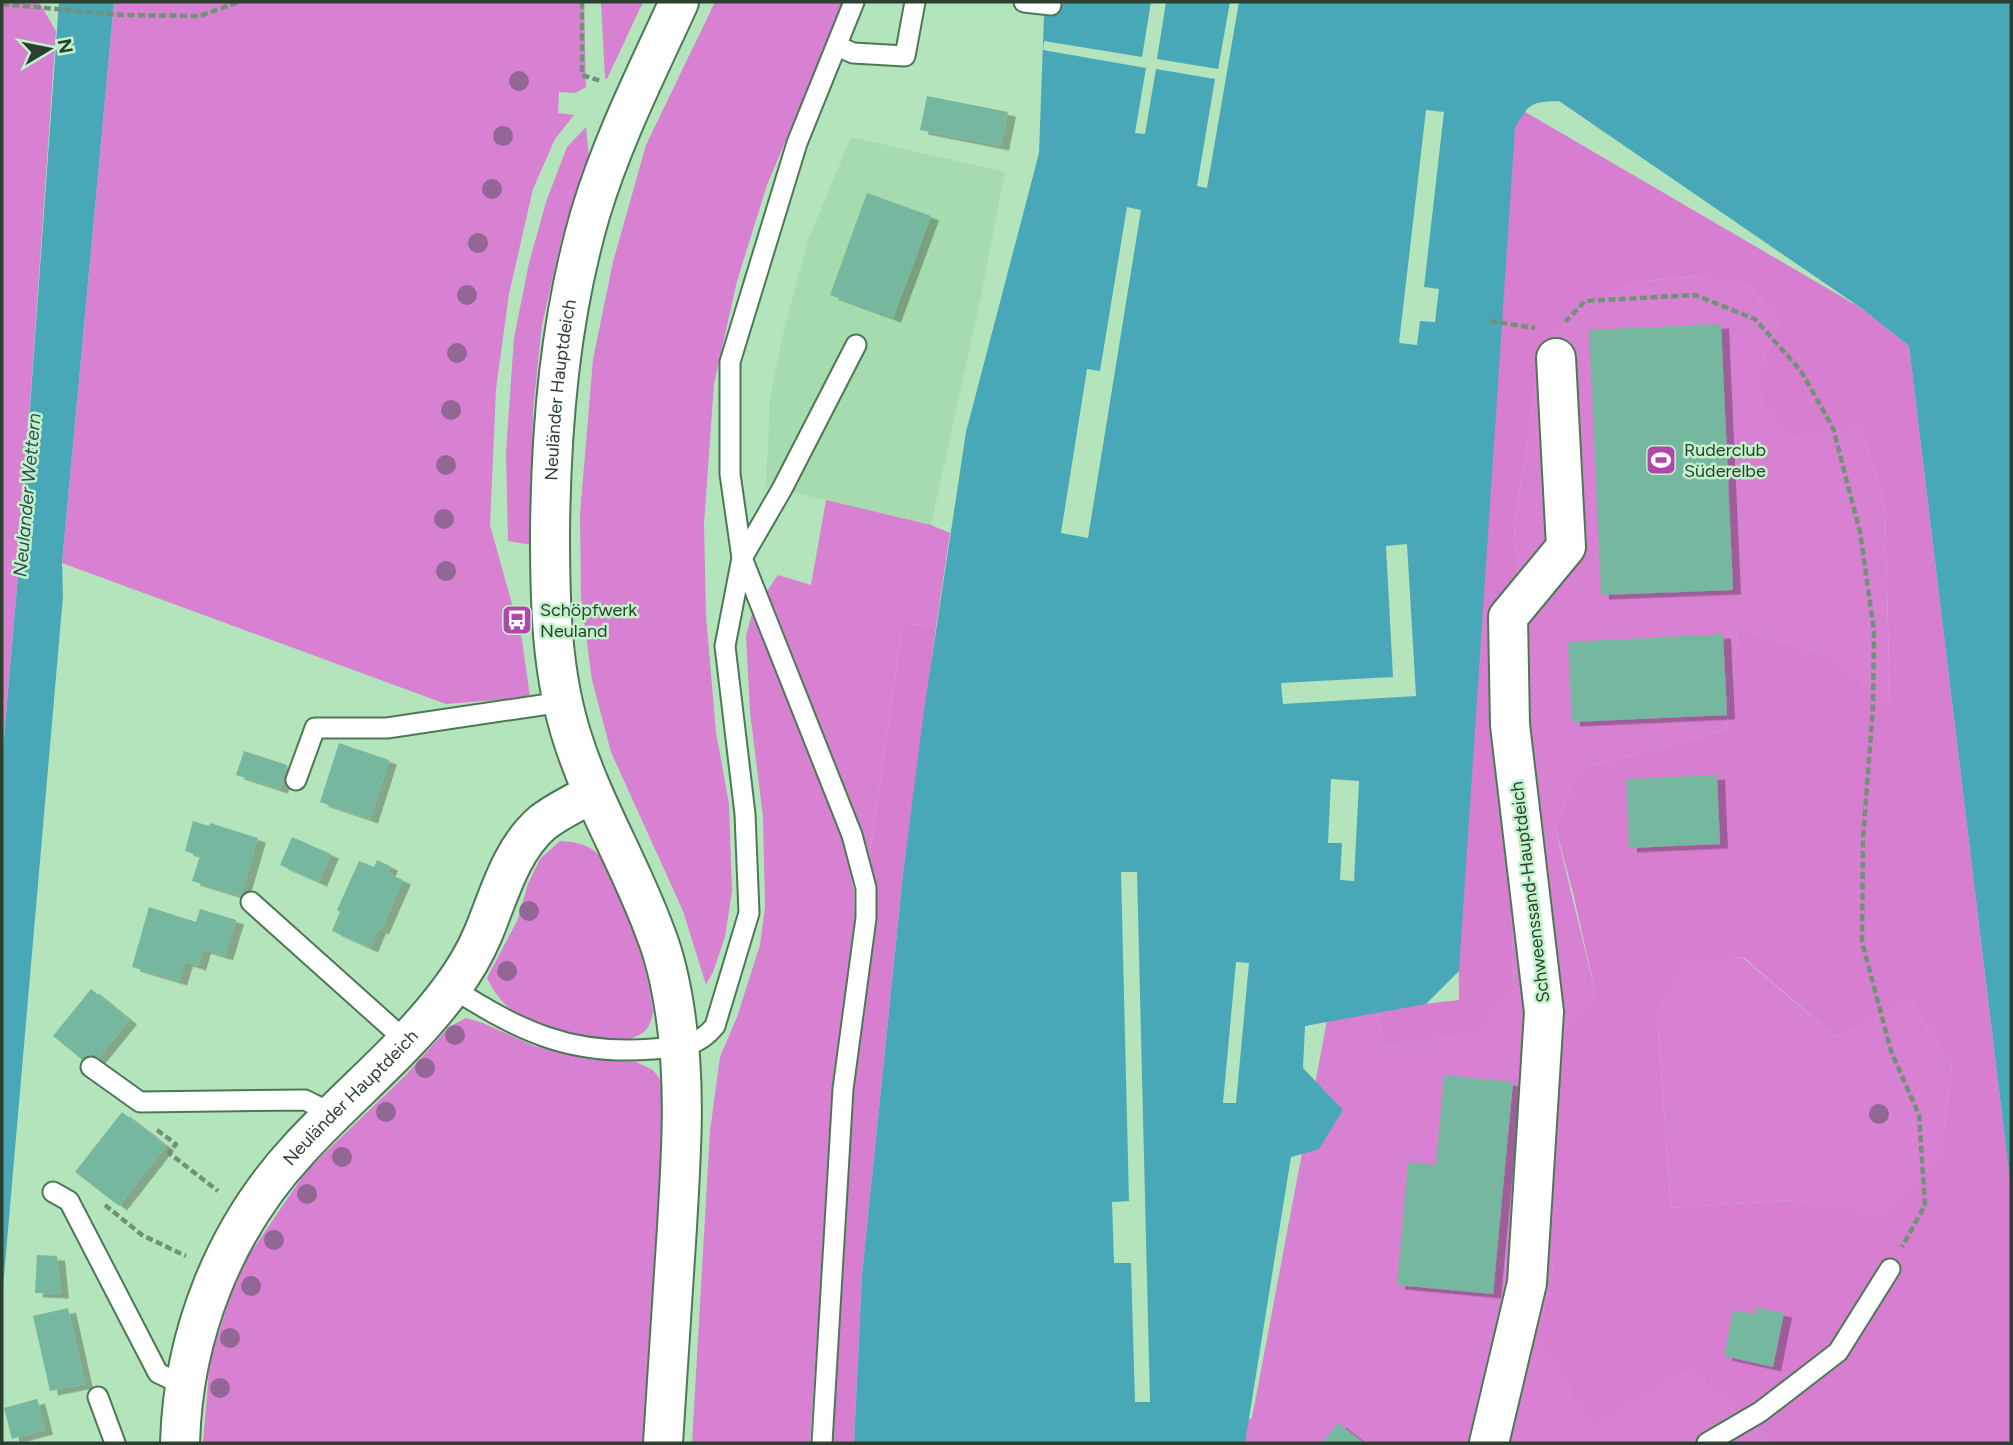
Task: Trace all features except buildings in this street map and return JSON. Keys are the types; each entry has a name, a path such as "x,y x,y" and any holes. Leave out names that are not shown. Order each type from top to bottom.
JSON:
{"street":[{"name":"Neuländer Hauptdeich","path":"663,1443 684,1112 680,1047 669,980 656,934 592,793 562,702 556,664 550,569 552,444 562,342 573,281 591,214 614,148 679,2"},
{"name":"Schweenssand-Hauptdeich","path":"1489,1443 1527,1283 1544,1012 1510,725 1508,617 1566,547 1557,344"},
{"name":"Neuländer Hauptdeich","path":"180,1443 192,1344 210,1292 233,1241 265,1188 297,1150 406,1041 452,988 482,938 512,864 524,844 553,815 592,793"}],"lane":[{"path":"822,1443 843,1088 866,918 866,888 852,835 742,558 730,474 730,362 797,143 855,2"},
{"path":"837,46 853,53 905,56 915,2"},
{"path":"1024,2 1051,5"},
{"path":"452,988 529,1032 566,1044 609,1051 680,1047 705,1038 715,1026 749,913 745,814 725,646 742,558 782,489 856,345"},
{"path":"296,780 315,728 387,728 562,702"},
{"path":"251,902 406,1041"},
{"path":"91,1067 140,1102 305,1100 330,1117"},
{"path":"53,1192 69,1201 158,1373 186,1386"},
{"path":"1707,1443 1760,1412 1838,1352 1890,1269"},
{"path":"98,1397 115,1443"}],"path":[{"path":"3,4 123,15 200,16 238,2"},
{"path":"582,2 582,75 637,93"},
{"path":"1490,321 1557,344 1585,301 1695,295 1755,319 1801,370 1833,428 1860,532 1874,631 1873,708 1863,839 1862,942 1891,1052 1919,1115 1925,1205 1890,1269"},
{"path":"176,1144 169,1153 189,1168"},
{"path":"96,1197 142,1235 193,1260"}],"shaded area":[{"path":"2,2 39,2 56,31 18,576 2,761"},
{"path":"114,2 584,2 586,87 575,93 559,92 558,113 574,115 555,139 533,189 509,294 496,389 490,525 522,640 530,697 446,704 62,563"},
{"path":"601,2 643,2 607,79 605,78"},
{"path":"715,2 844,2 767,185 737,281 714,384 704,524 706,616 716,732 729,804 732,891 725,937 706,985 683,911 611,752 592,680 581,598 580,514 593,359 613,262 646,145"},
{"path":"1503,99 1861,308 1909,346 2011,1189 2011,1443 1770,1443 1691,1370 1593,1426 1540,1341 1554,1263 1514,1225 1521,1077 1596,995 1555,826 1580,769 1726,730 1738,628 1830,656 1890,706 1885,508 1862,427 1788,439 1755,384 1779,321 1749,286 1694,276 1635,282 1573,313 1540,360 1514,527 1528,716 1510,861 1514,990 1473,1035 1382,1047 1379,1009 1459,1000 1456,682","holes":["1743,957 1836,1037 1910,999 1952,1066 1941,1156 1884,1215 1794,1200 1671,1208 1657,1013 1686,963"]},
{"path":"586,127 589,158 562,237 542,325 533,410 531,545 508,541 506,452 514,338 529,263 546,202 567,147"},
{"path":"851,137 1005,172 931,525 766,486 770,398 782,338 808,240"},
{"path":"1695,276 1749,286 1779,321 1756,384 1788,439 1862,426 1885,508 1890,708 1830,656 1738,628 1726,730 1580,769 1555,826 1596,995 1521,1077 1554,1263 1541,1341 1593,1425 1691,1370 1770,1443 1199,1443 1252,1418 1328,1015 1379,1009 1382,1047 1472,1035 1514,990 1510,861 1528,716 1514,527 1540,360 1573,313 1635,282"},
{"path":"826,500 931,525 950,533 936,627 903,623 868,866 765,594 778,575 811,585"},
{"path":"753,610 842,836 854,890 855,944 831,1128 810,1443 692,1443 710,1131 720,1057 737,1017 760,945 765,907 763,817 750,712 746,636"},
{"path":"903,623 936,627 903,874 862,1275 854,1443 825,1443 849,1114 868,979 868,866"},
{"path":"560,841 581,844 599,855 608,867 626,906 647,976 653,1012 648,1027 639,1035 625,1040 587,1039 533,1024 506,1005 487,978 518,919 528,884 540,859"},
{"path":"1742,957 1836,1037 1910,999 1952,1066 1941,1156 1884,1216 1794,1200 1671,1208 1657,1013 1686,962"},
{"path":"466,1018 534,1046 589,1059 636,1062 653,1070 663,1083 665,1109 644,1443 203,1443 210,1360 231,1294 249,1255 307,1170 405,1076 449,1027"}],"water":[{"name":"Neulander Wettern","path":"59,2 114,2 62,563 63,596 2,1299 2,761 18,576"},
{"path":"1053,2 2011,2 2011,1189 1909,346 1861,308 1559,101 1536,103 1524,113 1515,128 1459,971 1426,1004 1305,1026 1303,1068 1343,1110 1319,1149 1291,1157 1245,1443 854,1443 862,1275 903,874 924,710 966,432 1039,153 1044,15"}],"pier":[{"path":"1151,2 1166,2 1157,59 1218,69 1230,2 1239,2 1207,188 1197,186 1215,79 1156,69 1145,134 1135,133 1146,68 1043,50 1044,41 1142,57"},
{"path":"1426,110 1444,112 1424,287 1439,289 1435,322 1420,321 1417,345 1399,343"},
{"path":"1127,207 1141,210 1088,538 1061,533 1087,369 1100,371"},
{"path":"1407,544 1416,696 1283,704 1281,683 1393,677 1386,546"},
{"path":"1331,779 1359,781 1354,881 1340,880 1342,843 1328,843"},
{"path":"1121,872 1137,872 1150,1402 1135,1402 1131,1263 1114,1263 1112,1202 1129,1201"},
{"path":"1236,962 1249,963 1236,1103 1223,1103"}],"place":[{"name":"Ruderclub Süderelbe","path":"1661,460"},
{"name":"Schöpfwerk Neuland","path":"517,620"}]}
